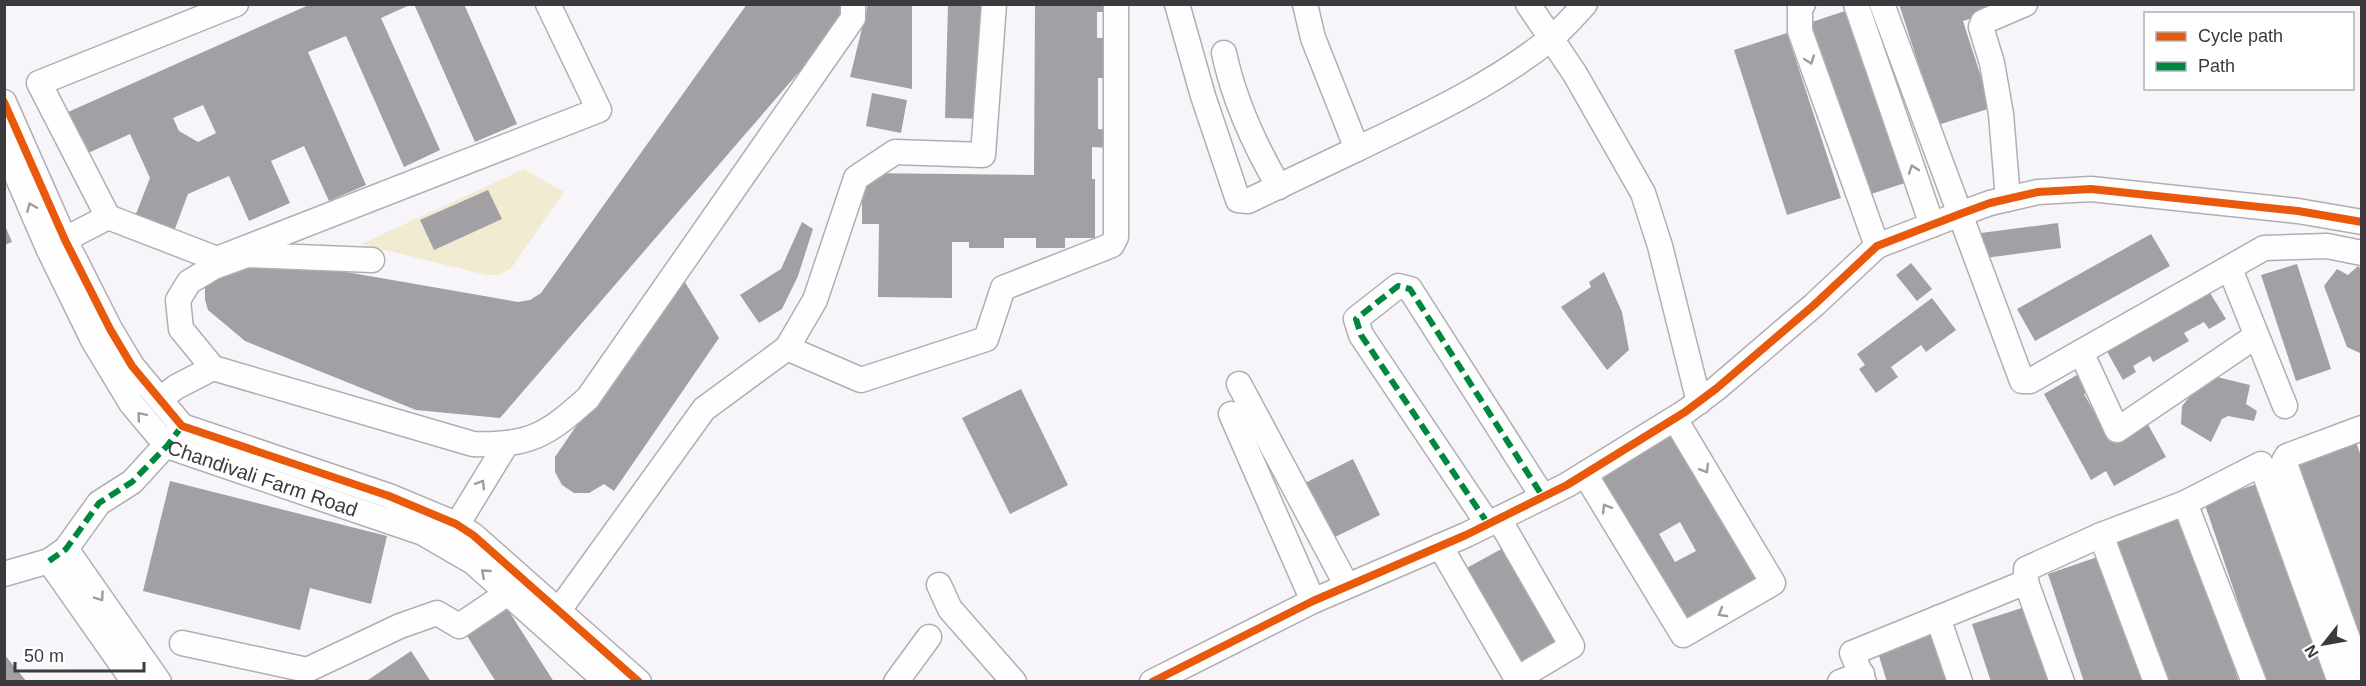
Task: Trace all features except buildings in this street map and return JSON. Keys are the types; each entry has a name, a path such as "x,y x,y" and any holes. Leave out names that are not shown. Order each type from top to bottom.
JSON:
{"street":[{"path":"236,4 39,83 108,217 217,259 599,110 549,4"},
{"path":"372,260 247,255 214,267 189,282 178,300 181,329 213,368 473,444 526,441 557,425 588,398 853,18 853,4"},
{"path":"553,619 704,409 787,348 815,300 856,178 895,152 983,155 994,4"},
{"path":"787,348 861,380 986,339 1003,288 1112,245 1116,237 1116,4"},
{"path":"1177,4 1203,96 1238,200 1248,201 1444,107 1512,66 1550,39 1586,4"},
{"path":"1305,4 1313,38 1357,149"},
{"path":"1528,4 1575,74 1643,193 1660,246 1699,402"},
{"path":"1803,4 1800,6 1800,31 1877,246"},
{"path":"1856,4 1932,225"},
{"path":"1882,4 2022,381 2030,381 2264,248 2327,246 2361,254"},
{"path":"2008,199 2001,114 1992,63 1982,27 1983,22 2025,4"},
{"path":"1224,53 1230,80 1253,137 1279,187"},
{"path":"4,102 57,244 132,366 182,426 389,496 456,524 473,535 553,619 639,681"},
{"name":"Chandivali Farm Road","path":"4,147 9,170 57,244 93,340 131,403 167,447 423,533 473,562 508,593 553,619 607,681"},
{"path":"1152,681 1313,601 1493,522 1585,474 1699,402 1814,305 1877,246 1960,214 2038,192 2091,189 2298,211 2361,222"},
{"path":"57,244 108,217"},
{"path":"2230,268 2284,406"},
{"path":"1440,546 1517,679 1572,646 1493,522 1361,335 1356,319 1398,286 1410,289 1543,497"},
{"path":"2081,352 2117,430 2256,336"},
{"path":"160,399 176,387 213,368"},
{"path":"1239,384 1347,586"},
{"path":"1231,414 1313,601"},
{"path":"1585,474 1683,635 1773,583 1675,419"},
{"path":"4,574 58,555 99,503 132,482 167,447 182,426"},
{"path":"2361,430 2287,456 2284,461 2361,678"},
{"path":"445,546 456,524 507,443"},
{"path":"2062,681 2026,582 2026,569 2101,535 2185,503 2261,464 2340,681"},
{"path":"2185,503 2254,681"},
{"path":"2101,535 2156,681"},
{"path":"58,555 134,681"},
{"path":"58,555 159,681"},
{"path":"1855,679 1852,653 2026,582"},
{"path":"939,585 950,609 1014,681"},
{"path":"182,643 307,670 400,626 437,613 459,626 508,593"},
{"path":"1938,618 1960,681"},
{"path":"896,681 929,637"}],"shaded area":[{"path":"524,169 564,192 512,267 500,275 486,275 361,244"}],"marked path":[{"path":"1488,524 1361,335 1356,319 1398,286 1410,289 1543,497"},
{"path":"49,561 66,549 99,503 132,482 167,446 182,426"}],"cycle path":[{"path":"4,102 65,240 110,329 132,366 182,426 389,496 456,524 473,535 639,682"},
{"path":"1152,682 1313,601 1466,535 1567,485 1685,412 1717,388 1814,305 1877,246 1960,214 1990,203 2038,192 2091,189 2298,211 2362,222"}]}
